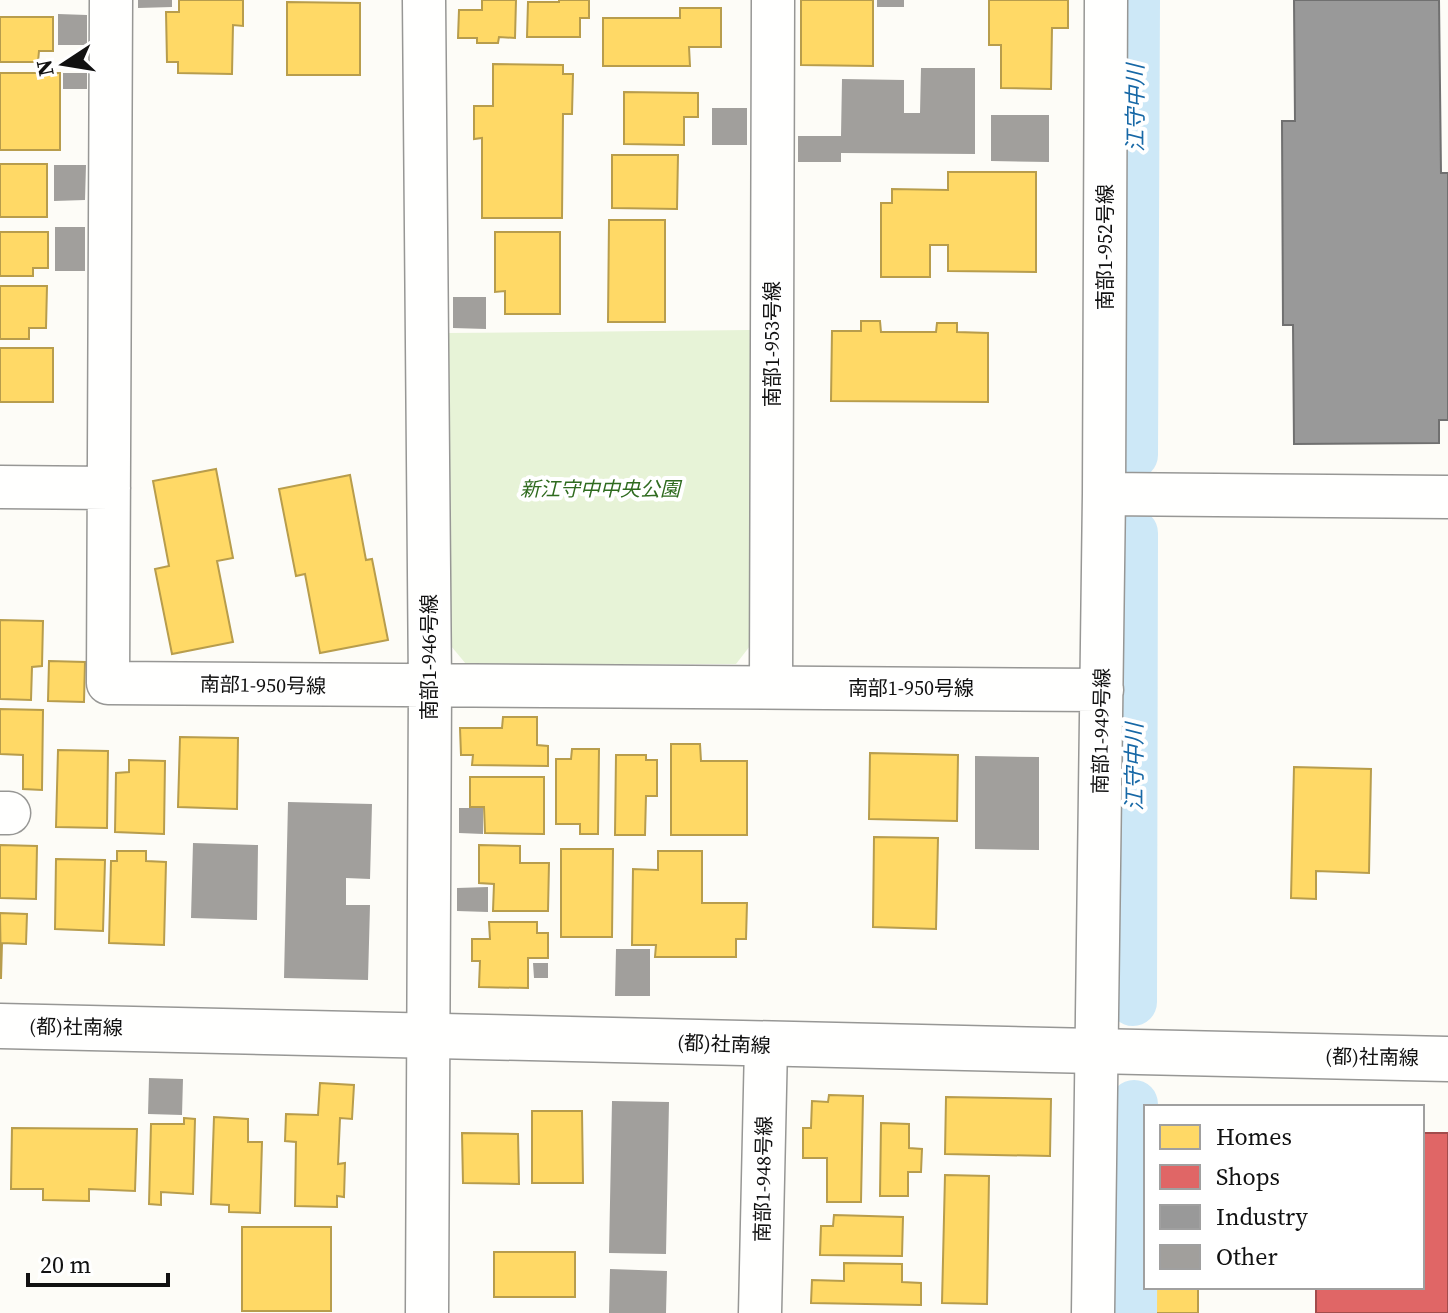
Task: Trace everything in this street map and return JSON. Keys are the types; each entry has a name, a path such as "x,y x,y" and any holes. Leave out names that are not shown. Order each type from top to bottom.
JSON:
{"street":[{"name":"南部1-950号線","path":"111,0 108,683 1102,690"},
{"name":"南部1-946号線","path":"424,0 430,686 427,1313"},
{"name":"南部1-953号線","path":"771,687 773,0"},
{"name":"南部1-952号線","path":"1104,494 1106,0"},
{"path":"0,487 109,488"},
{"path":"1104,494 1448,497"},
{"name":"南部1-949号線","path":"1093,1313 1104,494"},
{"name":"(都)社南線","path":"0,1026 1448,1059"},
{"name":"南部1-948号線","path":"760,1313 766,1045"}],"green space":[{"name":"新江守中中央公園","path":"750,330 750,646 736,664 466,664 451,646 448,333"}],"building: Homes":[{"path":"179,0 243,0 243,26 233,25 232,74 178,73 178,62 167,62 166,12 179,12"},
{"path":"482,0 516,0 515,38 499,37 498,43 477,43 477,38 458,38 459,10 482,10"},
{"path":"589,0 589,18 580,18 580,37 527,37 528,2"},
{"path":"801,0 873,0 873,66 801,65"},
{"path":"989,0 1068,0 1068,28 1052,28 1051,89 1001,88 1001,45 989,45"},
{"path":"287,2 360,3 360,75 287,75"},
{"path":"680,8 721,8 721,47 689,47 690,66 603,66 603,18 680,18"},
{"path":"0,17 53,17 53,51 39,51 38,62 0,62"},
{"path":"493,64 563,65 563,74 573,74 572,114 563,114 562,218 482,218 482,138 474,139 474,106 493,106"},
{"path":"0,73 60,73 60,150 0,150"},
{"path":"624,92 698,93 698,117 684,117 684,145 624,144"},
{"path":"612,155 678,155 677,209 612,208"},
{"path":"0,164 47,164 47,217 0,217"},
{"path":"948,172 1036,172 1036,272 948,271 948,245 930,245 930,277 881,277 881,203 892,203 892,189 948,190"},
{"path":"609,220 665,220 665,322 608,322"},
{"path":"0,232 48,232 48,268 33,268 33,276 0,276"},
{"path":"495,232 560,232 560,314 505,314 505,291 495,292"},
{"path":"0,286 47,286 46,328 29,328 29,339 0,339"},
{"path":"861,321 880,321 881,332 936,332 937,323 957,323 957,332 988,333 988,402 831,401 832,331 861,331"},
{"path":"0,348 53,348 53,402 0,402"},
{"path":"216,469 233,558 217,561 233,642 172,654 155,569 169,566 153,481"},
{"path":"350,475 366,560 372,559 388,640 320,653 305,574 296,576 279,489"},
{"path":"0,620 43,621 42,666 32,667 31,700 0,699"},
{"path":"49,661 85,662 84,702 48,701"},
{"path":"0,709 43,710 42,790 23,789 23,755 0,754"},
{"path":"503,717 537,717 537,745 548,746 548,766 472,765 473,755 461,755 460,728 502,728"},
{"path":"180,737 238,738 237,809 178,807"},
{"path":"671,744 700,744 701,761 747,761 747,835 671,835"},
{"path":"572,749 599,749 598,834 580,834 580,824 556,824 556,759 571,759"},
{"path":"58,750 108,751 107,828 56,827"},
{"path":"870,753 958,755 957,821 869,819"},
{"path":"616,755 646,755 646,760 657,760 657,796 646,796 645,835 615,835"},
{"path":"129,760 165,761 164,834 115,832 116,773 129,772"},
{"path":"1294,767 1371,769 1369,873 1316,871 1316,899 1291,898"},
{"path":"470,777 544,777 544,834 485,833 484,807 470,807"},
{"path":"874,837 938,838 936,929 873,927"},
{"path":"0,845 37,846 36,899 0,898"},
{"path":"479,845 520,846 520,863 549,863 548,911 493,911 494,884 479,883"},
{"path":"561,849 613,849 612,937 561,937"},
{"path":"117,851 146,851 146,861 166,862 164,945 109,943 111,861 117,861"},
{"path":"658,851 702,851 702,903 747,903 746,939 736,939 736,957 655,957 656,945 632,945 633,869 658,870"},
{"path":"56,859 105,860 103,931 55,929"},
{"path":"0,913 27,914 26,944 2,943 1,979"},
{"path":"489,922 537,922 537,933 548,933 548,958 528,958 528,988 479,987 480,961 472,961 472,939 490,939"},
{"path":"320,1083 354,1085 352,1119 340,1118 338,1164 345,1163 344,1197 337,1196 337,1207 295,1206 296,1142 285,1141 286,1114 318,1115"},
{"path":"829,1095 863,1096 861,1202 827,1202 827,1158 803,1158 803,1128 811,1128 812,1101 828,1102"},
{"path":"946,1097 1051,1099 1050,1156 945,1154"},
{"path":"532,1111 582,1111 583,1183 532,1183"},
{"path":"214,1117 248,1119 248,1142 262,1142 260,1213 229,1212 229,1205 211,1204"},
{"path":"184,1118 195,1119 193,1194 161,1192 161,1205 149,1204 151,1124 184,1124"},
{"path":"881,1123 909,1124 909,1148 922,1149 921,1172 908,1172 908,1196 880,1196"},
{"path":"12,1128 137,1129 135,1191 89,1189 89,1201 43,1200 43,1189 11,1189"},
{"path":"462,1133 518,1134 519,1184 463,1183"},
{"path":"945,1175 989,1176 987,1304 942,1303"},
{"path":"834,1215 903,1217 902,1256 820,1255 821,1226 833,1226"},
{"path":"242,1227 331,1227 331,1311 242,1311"},
{"path":"494,1252 575,1252 575,1297 494,1297"},
{"path":"844,1263 902,1264 902,1282 921,1283 921,1305 811,1303 812,1280 844,1281"},
{"path":"1148,1289 1198,1289 1198,1313 1148,1313"}],"building: Shops":[{"path":"1424,1133 1448,1133 1448,1313 1316,1313 1316,1289 1424,1289"}],"building: Industry":[{"path":"1294,0 1439,0 1441,173 1448,173 1448,420 1439,420 1439,443 1294,444 1293,325 1283,325 1282,121 1295,121"}],"building: Other":[{"path":"138,0 172,0 172,7 138,8"},
{"path":"877,0 904,0 904,7 877,7"},
{"path":"58,14 87,15 87,45 58,45"},
{"path":"921,68 975,68 975,154 841,153 841,162 798,162 798,136 841,136 842,79 904,80 904,113 920,113"},
{"path":"63,73 87,73 87,89 63,89"},
{"path":"712,108 747,108 747,145 712,145"},
{"path":"991,115 1049,115 1049,162 991,161"},
{"path":"54,165 86,165 85,200 54,201"},
{"path":"55,227 85,227 85,271 55,271"},
{"path":"453,297 486,297 486,329 453,328"},
{"path":"975,756 1039,757 1039,850 975,849"},
{"path":"288,802 372,804 370,879 346,878 346,905 370,905 368,980 284,978"},
{"path":"459,808 483,808 483,834 459,833"},
{"path":"193,843 258,845 257,920 191,918"},
{"path":"488,887 488,912 457,911 457,888"},
{"path":"616,949 650,949 650,996 615,996"},
{"path":"533,963 548,963 548,978 534,978"},
{"path":"149,1078 183,1079 182,1115 148,1114"},
{"path":"612,1101 669,1102 666,1254 609,1253"},
{"path":"610,1269 667,1271 666,1313 609,1313"}],"waterway":[{"name":"江守中川","path":"1134,455 1136,0"},
{"name":"江守中川","path":"1133,1002 1134,533"},
{"name":"江守中川","path":"1133,1313 1134,1104"}]}
